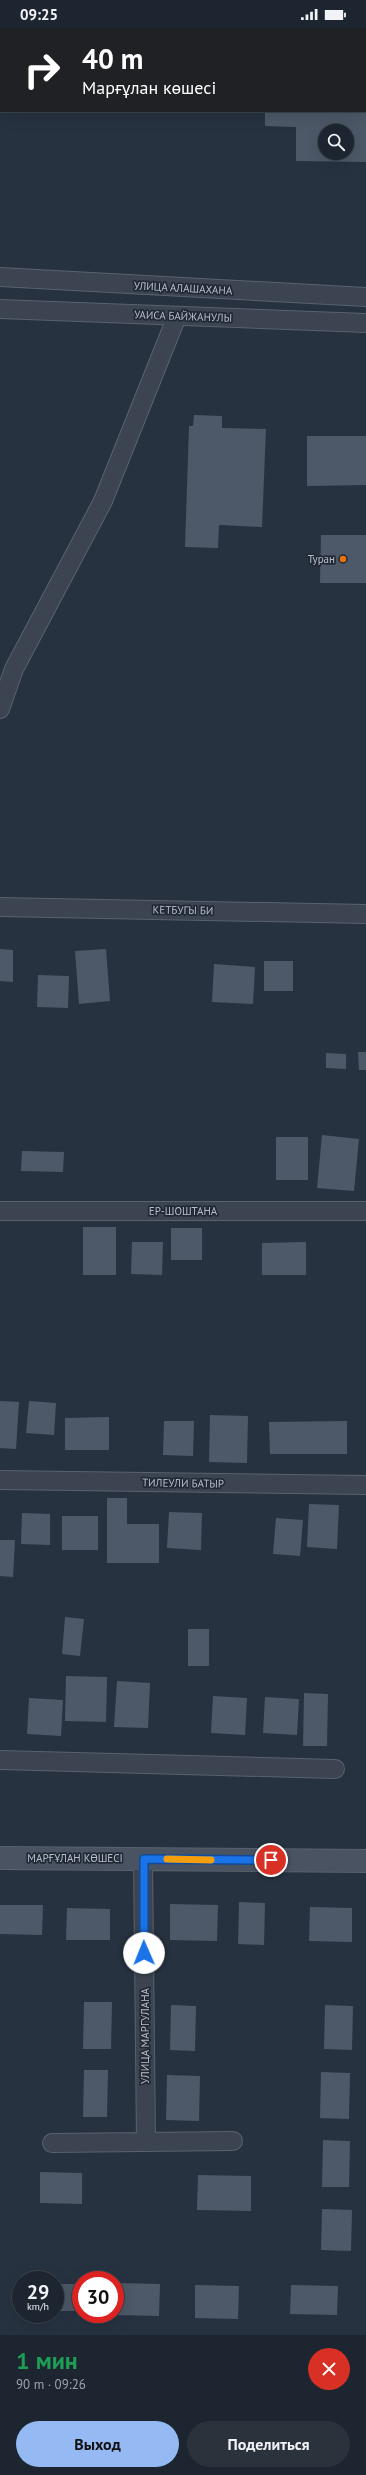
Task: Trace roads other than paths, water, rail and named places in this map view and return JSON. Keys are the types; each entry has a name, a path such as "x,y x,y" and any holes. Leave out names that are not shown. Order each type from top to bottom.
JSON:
{"main road":[{"name":"МАРҒҰЛАН КӨШЕСІ","path":"0,1858 366,1861"}],"street":[{"name":"УЛИЦА АЛАШАХАНА","path":"0,277 366,297"},
{"name":"УАИСА БАЙЖАНУЛЫ","path":"0,309 366,323"},
{"path":"0,709 14,669 103,501 178,316"},
{"name":"КЕТБУГЫ БИ","path":"0,907 366,914"},
{"name":"ЕР-ШОШТАНА","path":"0,1211 366,1211"},
{"name":"ТИЛЕУЛИ БАТЫР","path":"0,1480 366,1485"},
{"path":"0,1760 335,1769"},
{"name":"УЛИЦА МАРГУЛАНА","path":"144,1859 146,2142"},
{"path":"52,2143 233,2141"}],"place":[{"name":"Туран","path":"343,559"}]}
